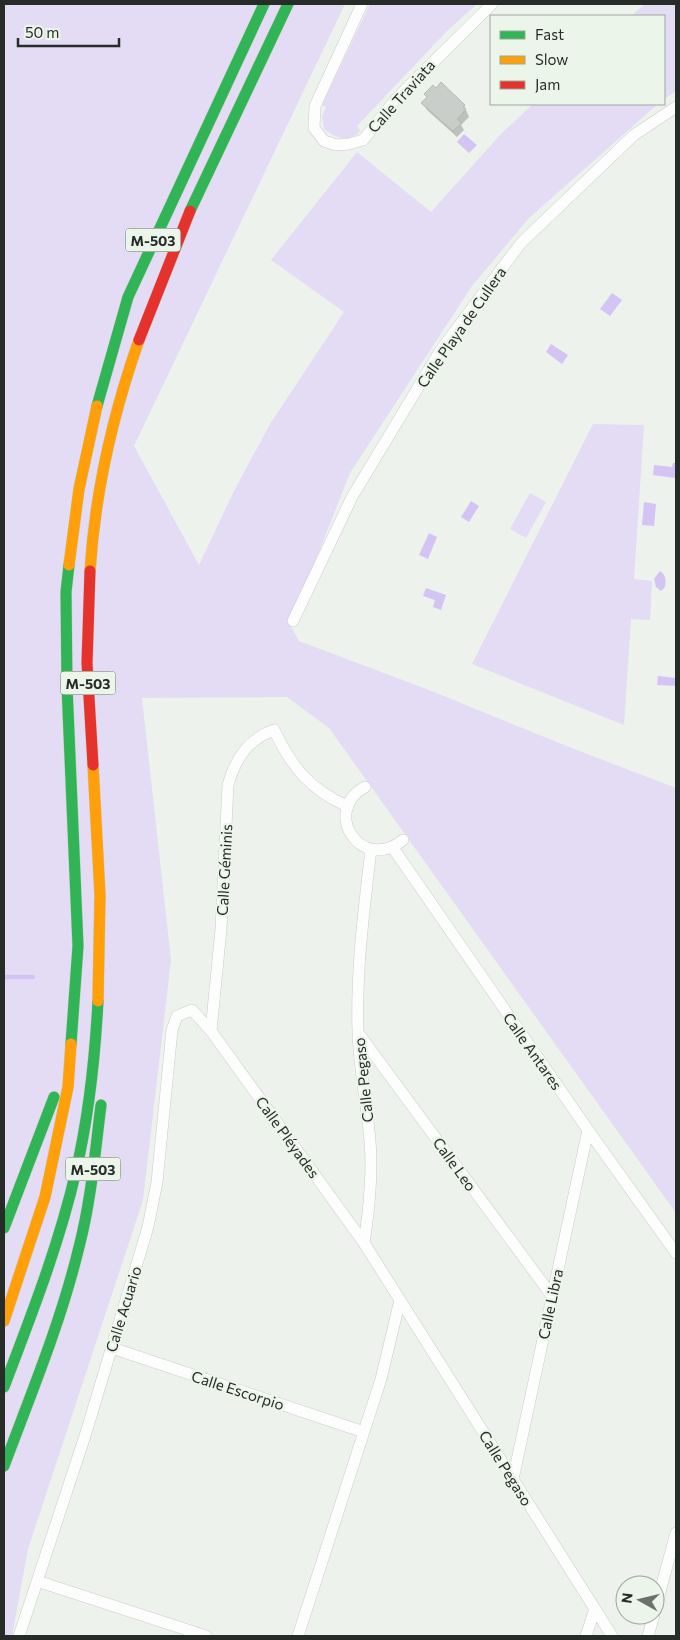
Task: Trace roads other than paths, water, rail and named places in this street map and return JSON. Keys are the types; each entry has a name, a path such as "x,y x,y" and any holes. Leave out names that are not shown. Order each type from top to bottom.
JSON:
{"highway":[{"name":"M-503","path":"4,1321 45,1197 68,1087 78,946 67,686 66,592 79,489 100,392 128,297 264,4"},
{"name":"M-503","path":"4,1387 68,1203 92,1087 99,988 98,860 88,684 88,596 100,493 120,396 152,298 187,218 288,4"},
{"name":"M-503","path":"98,860 112,921"},
{"name":"M-503","path":"4,1228 47,1120 60,1076 78,946"},
{"name":"M-503","path":"4,1466 62,1307 79,1249 89,1202 102,1095"}],"street":[{"name":"Calle Traviata","path":"362,4 316,106 314,128 324,141 336,145 363,140 396,99 492,4"},
{"name":"Calle Playa de Cullera","path":"293,621 352,497 440,352 509,259 521,243 634,135 676,107"},
{"name":"Calle Géminis","path":"211,1030 221,928 228,785 233,766 250,744 260,735 274,730 287,756 307,781 327,797 347,806"},
{"path":"365,788 353,796 347,806 346,819 350,834 359,844 371,850 383,851 393,848 403,840"},
{"name":"Calle Antares","path":"393,848 588,1130 676,1253"},
{"name":"Calle Pegaso","path":"371,850 361,933 358,1032 370,1142 370,1206 364,1243 612,1636"},
{"name":"Calle Acuario","path":"19,1636 112,1348 148,1226 157,1182 172,1030 177,1016 192,1010 211,1030"},
{"name":"Calle Pléyades","path":"211,1030 364,1243"},
{"name":"Calle Leo","path":"358,1032 552,1296"},
{"name":"Calle Libra","path":"513,1478 588,1130"},
{"path":"298,1636 381,1379 400,1300"},
{"name":"Calle Escorpio","path":"112,1348 364,1432"},
{"path":"665,1575 676,1533"},
{"path":"37,1581 206,1636"},
{"path":"586,1636 595,1610"}],"waterway":[{"path":"4,977 33,977"}]}
